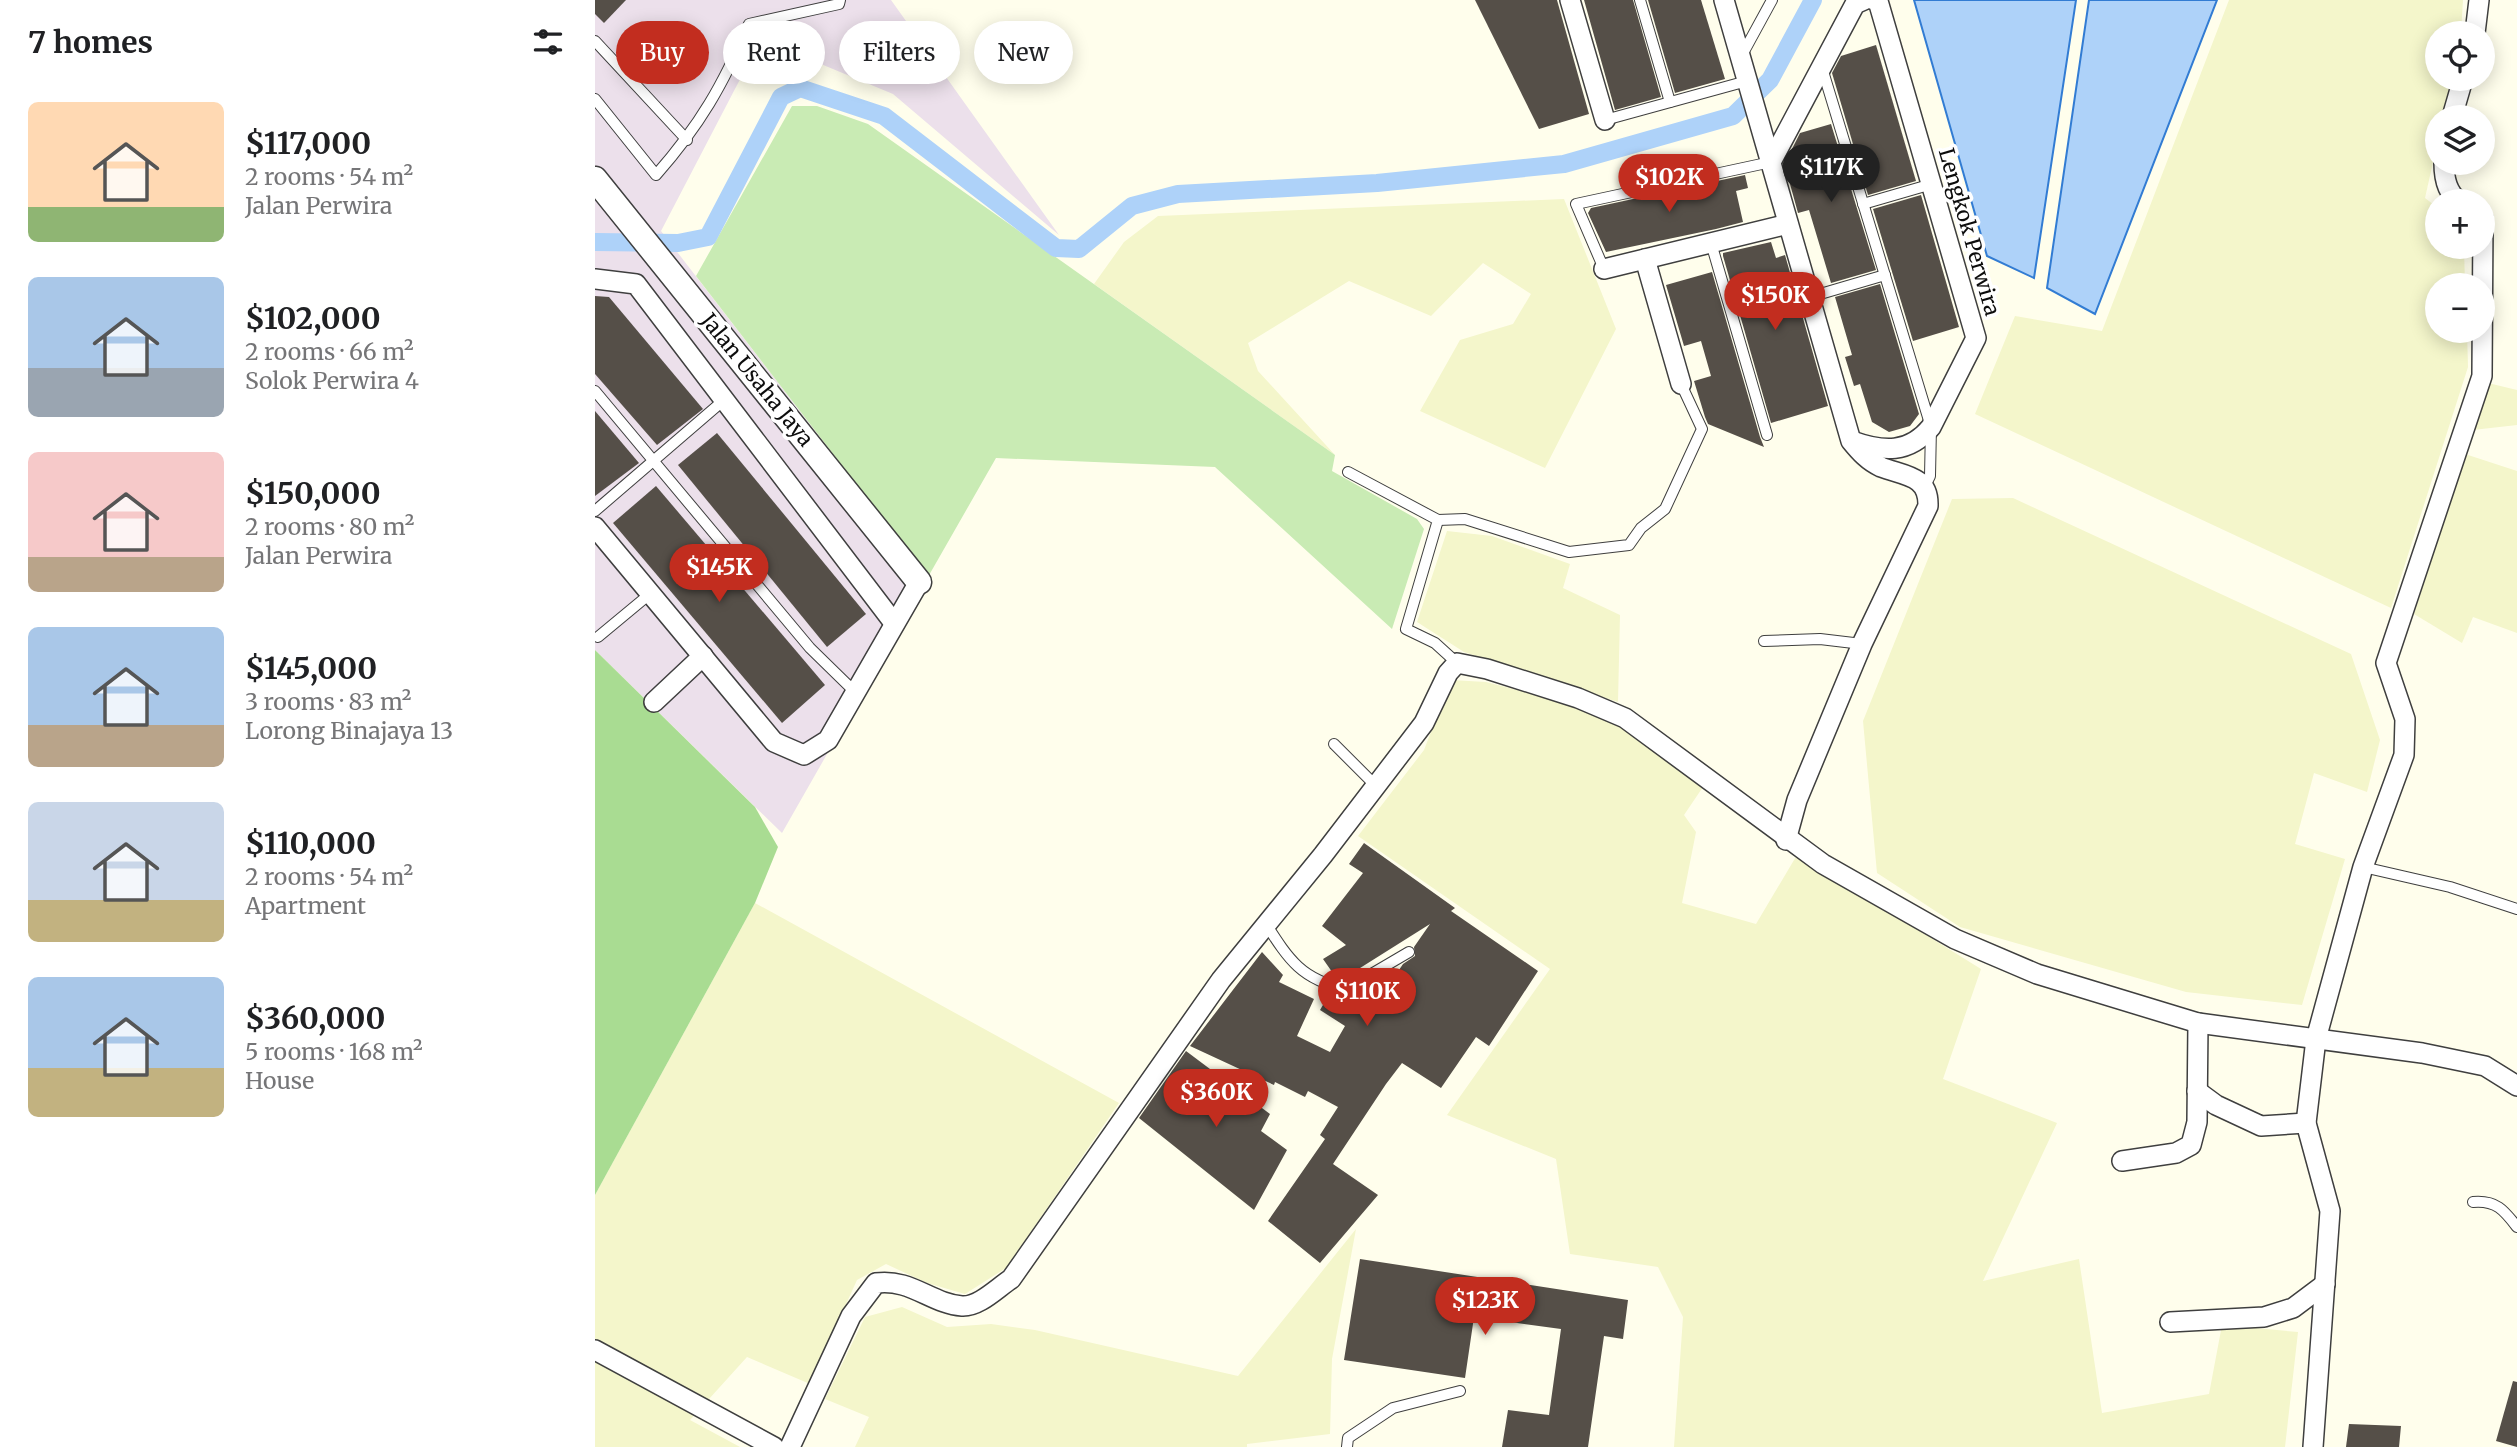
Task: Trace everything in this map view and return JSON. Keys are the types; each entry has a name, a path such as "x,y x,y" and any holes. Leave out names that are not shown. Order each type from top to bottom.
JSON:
{"street":[{"path":"1570,0 1605,120"},
{"path":"1724,0 1851,441 1864,457 1881,467 1908,474 1925,486 1928,506 1862,643 1797,800 1786,840"},
{"path":"1771,162 1855,4 1864,0"},
{"name":"Lengkok Perwira","path":"1851,441 1890,450 1910,446 1931,427 1976,338 1878,1 1874,0"},
{"path":"2476,21 2479,0"},
{"name":"Jalan Usaha Jaya","path":"595,179 919,582"},
{"path":"1604,269 1789,224"},
{"path":"1645,259 1681,384"},
{"path":"2313,1447 2330,1210 2306,1123 2316,1039 2363,867 2404,755 2405,719 2386,663 2482,376 2483,259"},
{"path":"595,279 636,284 894,623"},
{"path":"595,527 773,741 804,755 828,740 919,582"},
{"path":"654,702 703,656"},
{"path":"790,1447 851,1316 876,1283 892,1281 962,1306 977,1303 1011,1279 1221,980 1424,723 1448,673 1457,663 1487,669 1578,698 1625,719 1786,840 1823,864 1955,939 2037,974 2199,1023 2422,1053 2485,1066 2517,1086"},
{"path":"2122,1161 2176,1153 2191,1145 2197,1122 2199,1023"},
{"path":"2197,1091 2216,1105 2261,1126 2306,1123"},
{"path":"2170,1322 2264,1317 2294,1308 2325,1284"},
{"path":"595,1350 774,1447"}],"lane":[{"path":"595,99 656,175 687,140 724,84 749,24 839,4 840,0"},
{"path":"1640,0 1670,102"},
{"path":"1740,57 1772,0"},
{"path":"595,41 687,140"},
{"path":"1822,68 1931,427 1930,476 1925,486"},
{"path":"1605,120 1747,81"},
{"path":"1604,269 1576,204 1771,162"},
{"path":"1863,204 1932,184"},
{"path":"1711,243 1767,435"},
{"path":"1810,297 1885,275"},
{"path":"1348,472 1438,520 1465,519 1569,552 1629,545 1641,527 1665,509 1702,429 1681,384"},
{"path":"595,391 810,648 855,692"},
{"path":"595,511 724,400"},
{"path":"1438,520 1406,629 1435,643 1457,663"},
{"path":"598,637 651,593"},
{"path":"1764,641 1821,639 1862,643"},
{"path":"1334,744 1376,786"},
{"path":"2363,867 2450,887 2517,909"},
{"path":"1266,924 1292,965 1323,984 1346,989 1409,952"},
{"path":"2473,1202 2486,1200 2502,1207 2517,1227"},
{"path":"1347,1447 1348,1438 1393,1408 1460,1391"}],"shaded area":[{"path":"595,0 891,0 906,21 839,21 839,72 825,66 825,21 723,21 723,84 738,84 661,231 928,577 782,833 595,650"},
{"path":"869,84 951,84 1059,235 893,94"}],"green space":[{"path":"2229,0 2463,0 2462,21 2425,21 2425,91 2448,91 2446,105 2425,105 2425,175 2430,175 2425,189 2425,259 2464,259 2465,273 2425,273 2425,343 2467,343 2468,367 2391,608 1975,414 2015,316 2102,331"},
{"path":"792,106 817,106 868,124 1335,455 1332,471 1417,519 1424,529 1392,629 1215,467 996,458 928,577 696,276"},
{"path":"1564,199 1616,329 1545,468 1420,411 1460,340 1513,324 1531,294 1483,263 1431,316 1349,281 1248,343 1258,371 1335,455 1094,284 1124,242 1158,216"},
{"path":"2488,383 2517,390 2517,425 2473,430"},
{"path":"2465,454 2517,471 2517,633 2473,617 2462,643 2414,614"},
{"path":"2013,498 2351,654 2380,740 2367,792 2314,773 2295,844 2345,859 2302,1005 2186,992 1960,927 1877,873 1863,721 1952,499"},
{"path":"1447,531 1492,536 1570,564 1563,588 1620,615 1618,702 1464,652 1417,622"},
{"path":"595,650 755,807 778,847 755,903 595,1195"},
{"path":"1451,680 1486,682 1561,701 1626,727 1705,784 1684,815 1696,832 1682,903 1756,924 1797,855 1981,969 1943,1079 2057,1123 1983,1281 2079,1259 2102,1413 2209,1394 2222,1325 2298,1332 2285,1447 1674,1447 1683,1317 1658,1267 1570,1254 1556,1159 1447,1115 1550,969 1358,836 1424,750"},
{"path":"755,903 1119,1103 1006,1268 965,1294 927,1283 886,1264 857,1280 810,1384 747,1357 690,1420 740,1447 595,1447 595,1195"},
{"path":"1356,1229 1332,1359 1330,1434 1247,1444 1247,1447 855,1447 869,1417 825,1399 865,1317 902,1307 947,1327 991,1324 1035,1330 1238,1376"}],"water":[{"path":"1914,0 2076,0 2034,278 1987,256"},
{"path":"2089,0 2217,0 2095,314 2047,288"}],"building":[{"path":"595,0 626,0 604,23 595,14"},
{"path":"1475,0 1557,0 1589,114 1539,129"},
{"path":"1584,0 1633,0 1661,97 1615,110"},
{"path":"1648,0 1701,0 1725,79 1675,93"},
{"path":"1876,45 1916,181 1868,195 1832,73 1841,56"},
{"path":"1831,124 1876,270 1831,283 1809,210 1798,213 1790,184 1801,180 1792,149 1800,133"},
{"path":"1745,175 1748,188 1736,191 1743,222 1716,229 1606,252 1588,213 1591,208"},
{"path":"1921,195 1959,327 1913,341 1873,209"},
{"path":"1771,242 1776,258 1785,255 1828,406 1771,423 1723,253"},
{"path":"1712,272 1764,447 1708,424 1694,381 1711,376 1701,341 1684,346 1666,285"},
{"path":"1880,284 1919,414 1910,426 1889,432 1872,422 1860,384 1854,386 1845,357 1852,355 1835,297"},
{"path":"595,296 609,297 703,409 657,445 595,374"},
{"path":"595,411 639,463 595,496"},
{"path":"717,433 866,614 827,647 678,465"},
{"path":"656,486 825,685 782,723 613,523"},
{"path":"1364,843 1455,908 1451,911 1538,971 1489,1046 1476,1037 1441,1088 1402,1063 1386,1084 1333,1164 1378,1195 1320,1263 1268,1221 1325,1139 1320,1135 1338,1107 1308,1091 1305,1097 1275,1082 1274,1085 1190,1046 1262,952 1283,975 1279,982 1314,999 1297,1036 1330,1052 1345,1026 1320,1010 1330,993 1354,1008 1371,983 1385,991 1403,964 1415,956 1414,947 1430,924 1341,980 1337,979 1323,959 1346,945 1322,926 1363,873 1349,864"},
{"path":"1186,1051 1270,1114 1261,1131 1287,1150 1254,1210 1139,1118"},
{"path":"1360,1259 1628,1300 1623,1339 1604,1336 1588,1447 1502,1447 1508,1410 1549,1415 1561,1329 1474,1317 1465,1378 1344,1360"},
{"path":"2513,1381 2517,1382 2517,1447 2496,1441"},
{"path":"2349,1424 2401,1426 2399,1447 2346,1447"}],"waterway":[{"path":"595,242 678,243 708,237 781,97 800,88 884,116 1056,248 1079,249 1132,206 1178,194 1377,183 1564,164 1733,116 1770,80 1813,0"}]}
